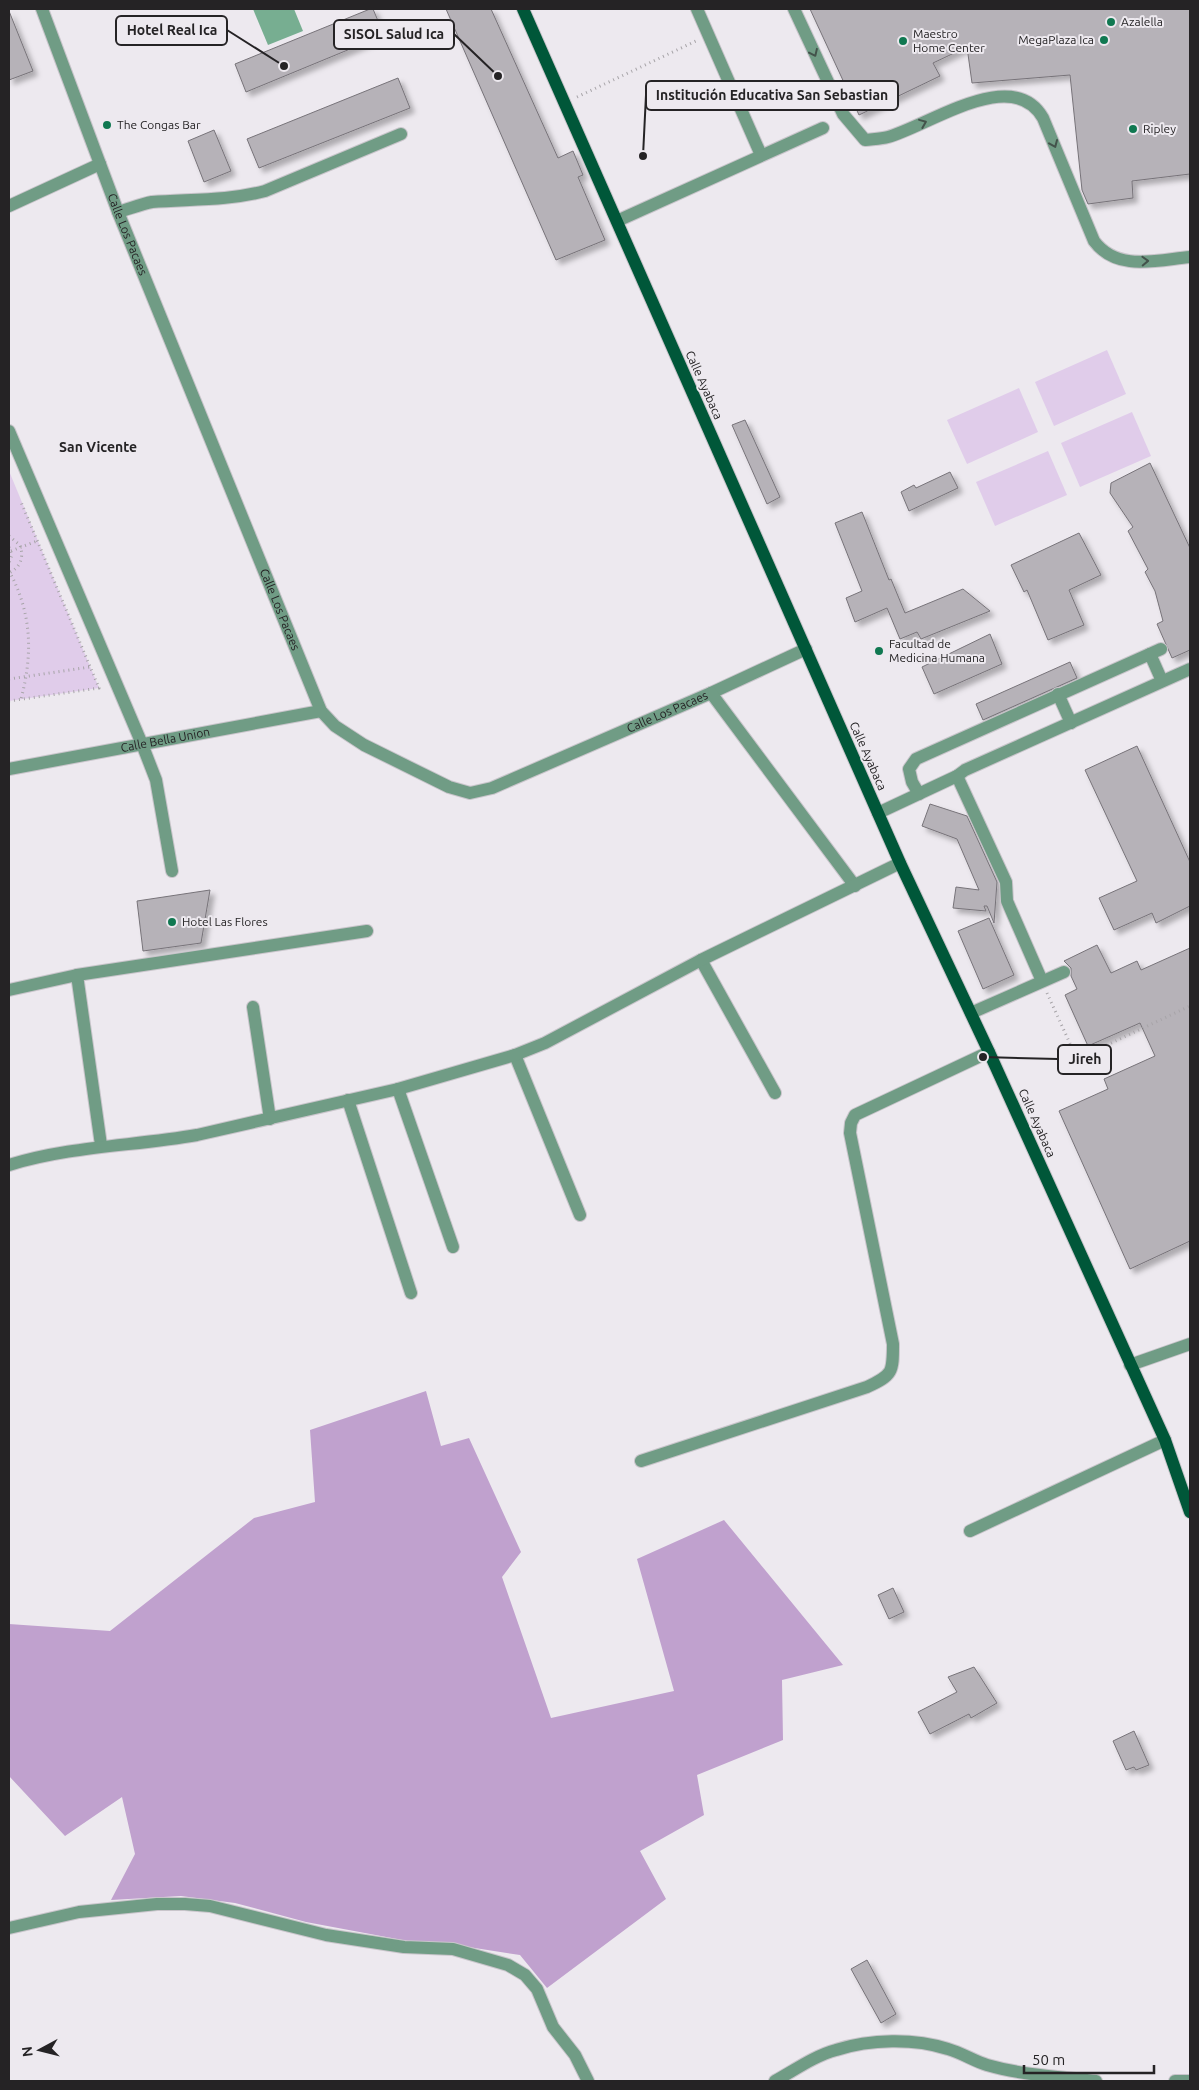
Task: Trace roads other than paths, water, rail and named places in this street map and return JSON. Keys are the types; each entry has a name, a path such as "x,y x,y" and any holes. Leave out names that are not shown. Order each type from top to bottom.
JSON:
{"main road":[{"name":"Calle Ayabaca","path":"523,9 900,863 990,1052 1164,1440 1190,1512"}],"street":[{"name":"Calle Los Pacaes","path":"42,9 118,212 322,711 335,726 364,745 449,787 470,793 492,788 711,693 806,649"},
{"path":"697,9 761,155"},
{"path":"794,9 843,114 865,140 888,137 989,97 1011,96 1023,98 1038,109 1043,118 1094,241 1101,250 1108,256 1118,260 1132,261 1190,256"},
{"path":"616,221 823,128"},
{"path":"118,212 150,203 243,197 264,191 400,134"},
{"path":"9,206 100,164"},
{"path":"9,431 156,780 172,871"},
{"path":"919,794 912,782 909,769 916,759 1156,651 1162,681"},
{"path":"878,813 957,776 965,770 1190,669"},
{"path":"711,693 855,886"},
{"path":"1058,694 1071,722"},
{"name":"Calle Bella Union","path":"9,769 322,711"},
{"path":"957,776 1006,882 1006,900 1042,981"},
{"path":"9,1165 24,1160 101,1146 169,1140 270,1119 398,1089 515,1055 545,1042 702,960 900,863"},
{"path":"9,990 76,975 367,931"},
{"path":"702,960 775,1093"},
{"path":"971,1013 1064,972"},
{"path":"76,975 101,1146"},
{"path":"253,1007 270,1119"},
{"path":"641,1461 885,1379 893,1364 893,1344 850,1132 851,1124 855,1115 990,1052"},
{"path":"515,1055 580,1215"},
{"path":"398,1089 453,1247"},
{"path":"348,1100 411,1293"},
{"path":"1130,1365 1190,1344"},
{"path":"970,1531 1164,1440"},
{"path":"9,1928 79,1912 157,1904 185,1904 210,1906 326,1935 404,1947 453,1949 508,1965 525,1975 536,1989 552,2027 575,2055 588,2081"},
{"path":"776,2081 816,2058 835,2050 869,2043 900,2042 948,2049 986,2064 1012,2070 1096,2081"},
{"path":"1175,2081 1190,2081"}],"place":[{"name":"Azalella","path":"1111,22"},
{"name":"MegaPlaza Ica","path":"1104,40"},
{"name":"Maestro Home Center","path":"903,41"},
{"name":"Hotel Real Ica","path":"284,66"},
{"name":"SISOL Salud Ica","path":"498,76"},
{"name":"The Congas Bar","path":"107,125"},
{"name":"Ripley","path":"1133,129"},
{"name":"Institución Educativa San Sebastian","path":"643,156"},
{"name":"Facultad de Medicina Humana","path":"879,651"},
{"name":"Hotel Las Flores","path":"172,922"},
{"name":"Jireh","path":"983,1057"}],"district":[{"name":"San Vicente","path":"98,447"}]}
